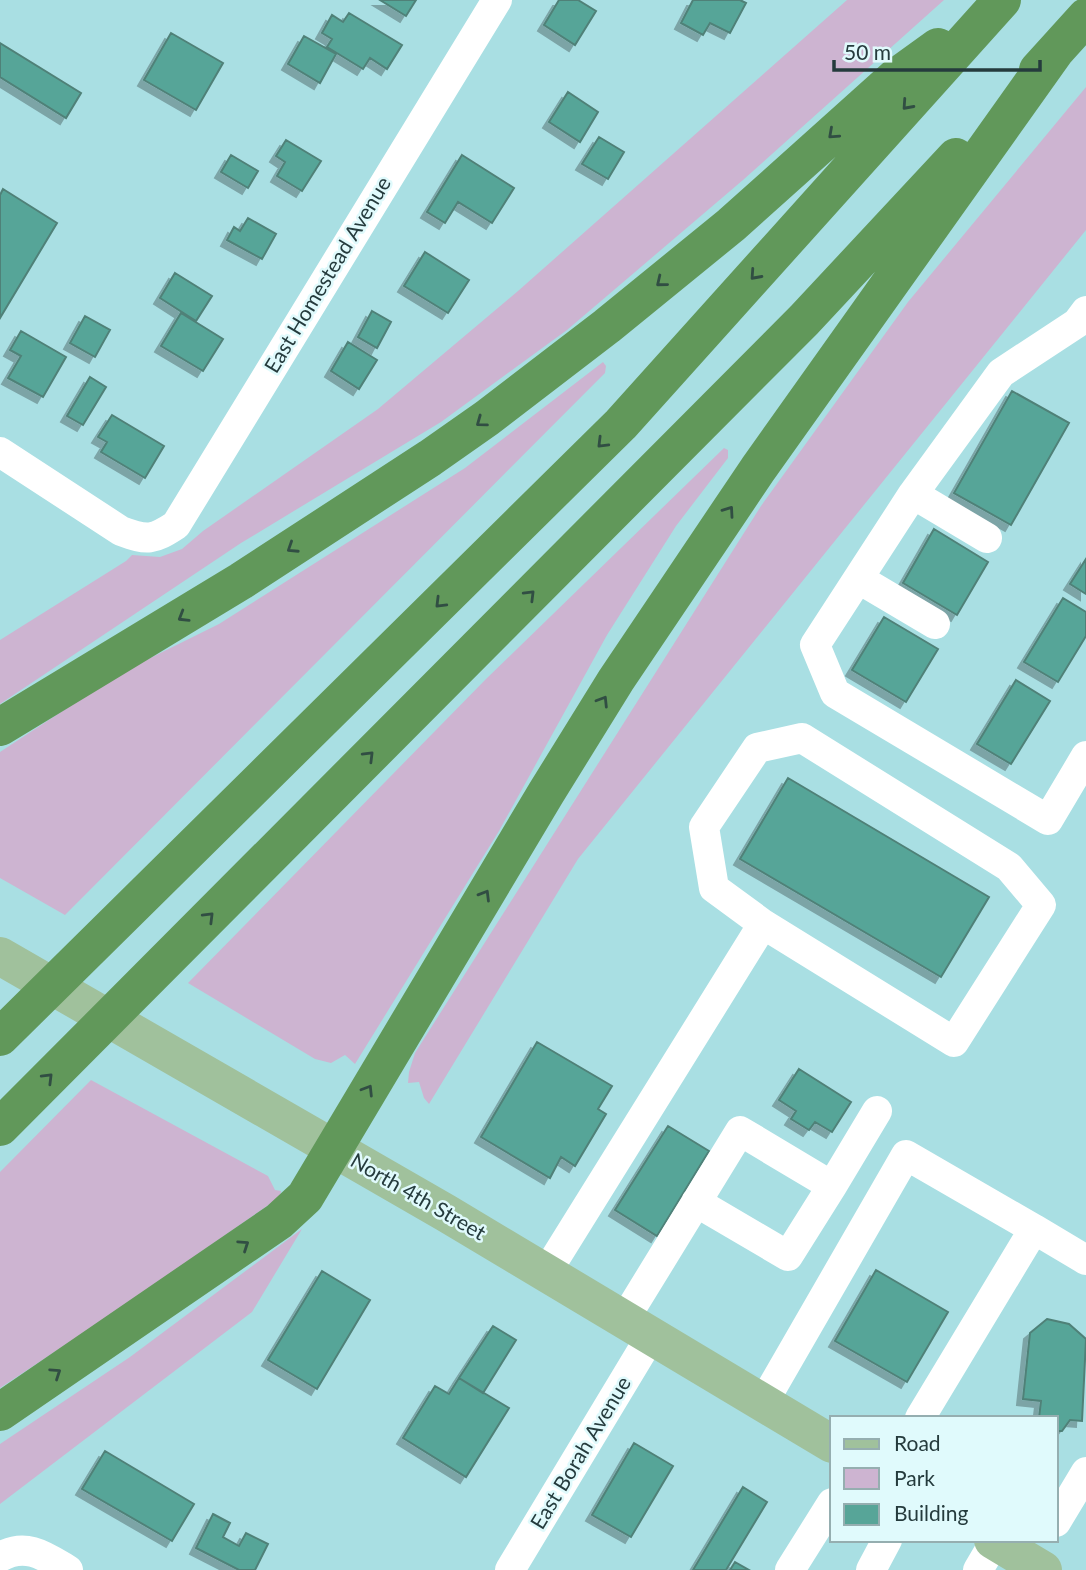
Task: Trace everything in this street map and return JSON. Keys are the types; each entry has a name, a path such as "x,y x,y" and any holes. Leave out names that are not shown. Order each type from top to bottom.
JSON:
{"highway":[{"path":"0,727 241,582 488,418 731,225 895,78 1002,0"},
{"path":"0,1037 621,424 1002,0"},
{"path":"0,1127 804,320 1086,17"},
{"path":"0,1412 279,1221 305,1197 332,1148 616,680 750,480 1056,50"}],"main road":[{"name":"North 4th Street","path":"0,956 332,1148 830,1443"},
{"path":"988,1550 1040,1558"}],"street":[{"name":"East Homestead Avenue","path":"0,452 121,531 149,538 158,537 176,525 497,0"},
{"path":"1086,312 1077,323 1000,373 913,494 815,645 835,693 1048,820 1086,756"},
{"path":"913,494 987,538"},
{"path":"859,579 935,624"},
{"path":"802,738 1009,867 1041,905 954,1042 764,924 714,888 704,827 757,748 802,738"},
{"path":"545,1273 764,924"},
{"path":"696,1202 788,1256 877,1111"},
{"name":"East Borah Avenue","path":"510,1570 637,1328 696,1202 740,1131 832,1186"},
{"path":"763,1403 906,1155 1086,1260"},
{"path":"921,1416 1034,1229"},
{"path":"1058,1519 1086,1472"},
{"path":"790,1570 830,1506"},
{"path":"871,1570 886,1542"},
{"path":"6,1554 26,1549 43,1555 68,1570"}],"green space":[{"path":"847,0 944,0 743,180 567,330 441,422 241,543 0,704 0,640 132,555 160,557 182,549 203,531 378,409 518,291"},
{"path":"1086,87 1086,230 578,859 429,1104 419,1082 408,1083 415,1053 761,506 908,302"},
{"path":"603,362 606,366 605,373 65,915 0,878 0,752 122,672 219,624 465,468"},
{"path":"724,448 728,450 728,458 676,526 607,635 499,831 355,1064 345,1055 331,1063 315,1059 188,983 486,679"},
{"path":"91,1080 268,1176 275,1190 281,1191 280,1197 0,1388 0,1172"},
{"path":"302,1229 252,1312 0,1504 0,1444 130,1357"}],"building":[{"path":"380,0 416,0 406,16"},
{"path":"559,0 578,0 596,11 575,45 544,25"},
{"path":"693,0 740,0 746,3 730,33 710,23 703,35 681,23"},
{"path":"349,13 402,45 387,69 370,58 363,69 327,47 332,39 322,33 332,15 343,22"},
{"path":"171,33 223,63 196,110 144,80"},
{"path":"304,36 336,54 320,83 288,64"},
{"path":"0,43 81,93 66,118 0,77"},
{"path":"568,92 598,112 580,142 549,122"},
{"path":"599,137 624,152 608,179 582,164"},
{"path":"286,140 321,161 302,191 277,176 285,162 276,156"},
{"path":"231,155 258,171 248,188 221,172"},
{"path":"462,155 514,188 492,223 458,202 445,223 427,212"},
{"path":"3,189 57,223 0,318 0,195"},
{"path":"248,218 276,234 262,259 227,240 234,227 240,231"},
{"path":"425,252 469,280 448,313 404,286"},
{"path":"175,273 212,296 196,321 160,298"},
{"path":"372,311 391,322 377,348 358,337"},
{"path":"181,313 223,339 203,371 161,346"},
{"path":"85,316 110,330 95,357 70,343"},
{"path":"21,331 66,357 43,397 8,378 21,356 10,350"},
{"path":"348,342 377,360 359,389 331,371"},
{"path":"90,377 106,387 83,425 67,416"},
{"path":"1012,391 1069,423 1011,525 954,493"},
{"path":"112,415 164,446 145,478 101,452 107,442 98,437"},
{"path":"934,529 988,562 957,615 903,583"},
{"path":"1086,559 1086,594 1070,584"},
{"path":"1063,598 1086,612 1086,636 1058,682 1024,662"},
{"path":"884,617 938,649 906,702 852,670"},
{"path":"1016,680 1050,701 1011,764 977,744"},
{"path":"788,778 989,897 941,977 740,859"},
{"path":"537,1042 612,1086 598,1109 606,1114 575,1166 561,1157 550,1178 481,1137"},
{"path":"799,1069 851,1102 832,1132 815,1122 809,1130 791,1119 796,1111 779,1100"},
{"path":"668,1126 709,1151 657,1236 615,1210"},
{"path":"876,1270 948,1312 907,1382 835,1341"},
{"path":"322,1271 370,1300 317,1389 268,1360"},
{"path":"1047,1319 1069,1324 1086,1339 1082,1421 1070,1420 1062,1431 1058,1431 1058,1416 1039,1416 1041,1401 1023,1399 1030,1333"},
{"path":"493,1326 516,1340 483,1393 459,1378"},
{"path":"459,1378 509,1408 466,1477 403,1438 435,1386 449,1394"},
{"path":"634,1443 673,1466 631,1537 592,1515"},
{"path":"105,1451 194,1504 172,1541 82,1489"},
{"path":"743,1487 767,1502 726,1570 693,1570"},
{"path":"213,1514 230,1523 223,1537 239,1546 246,1533 268,1544 255,1570 239,1570 196,1548"},
{"path":"735,1562 749,1570 730,1570"}]}
